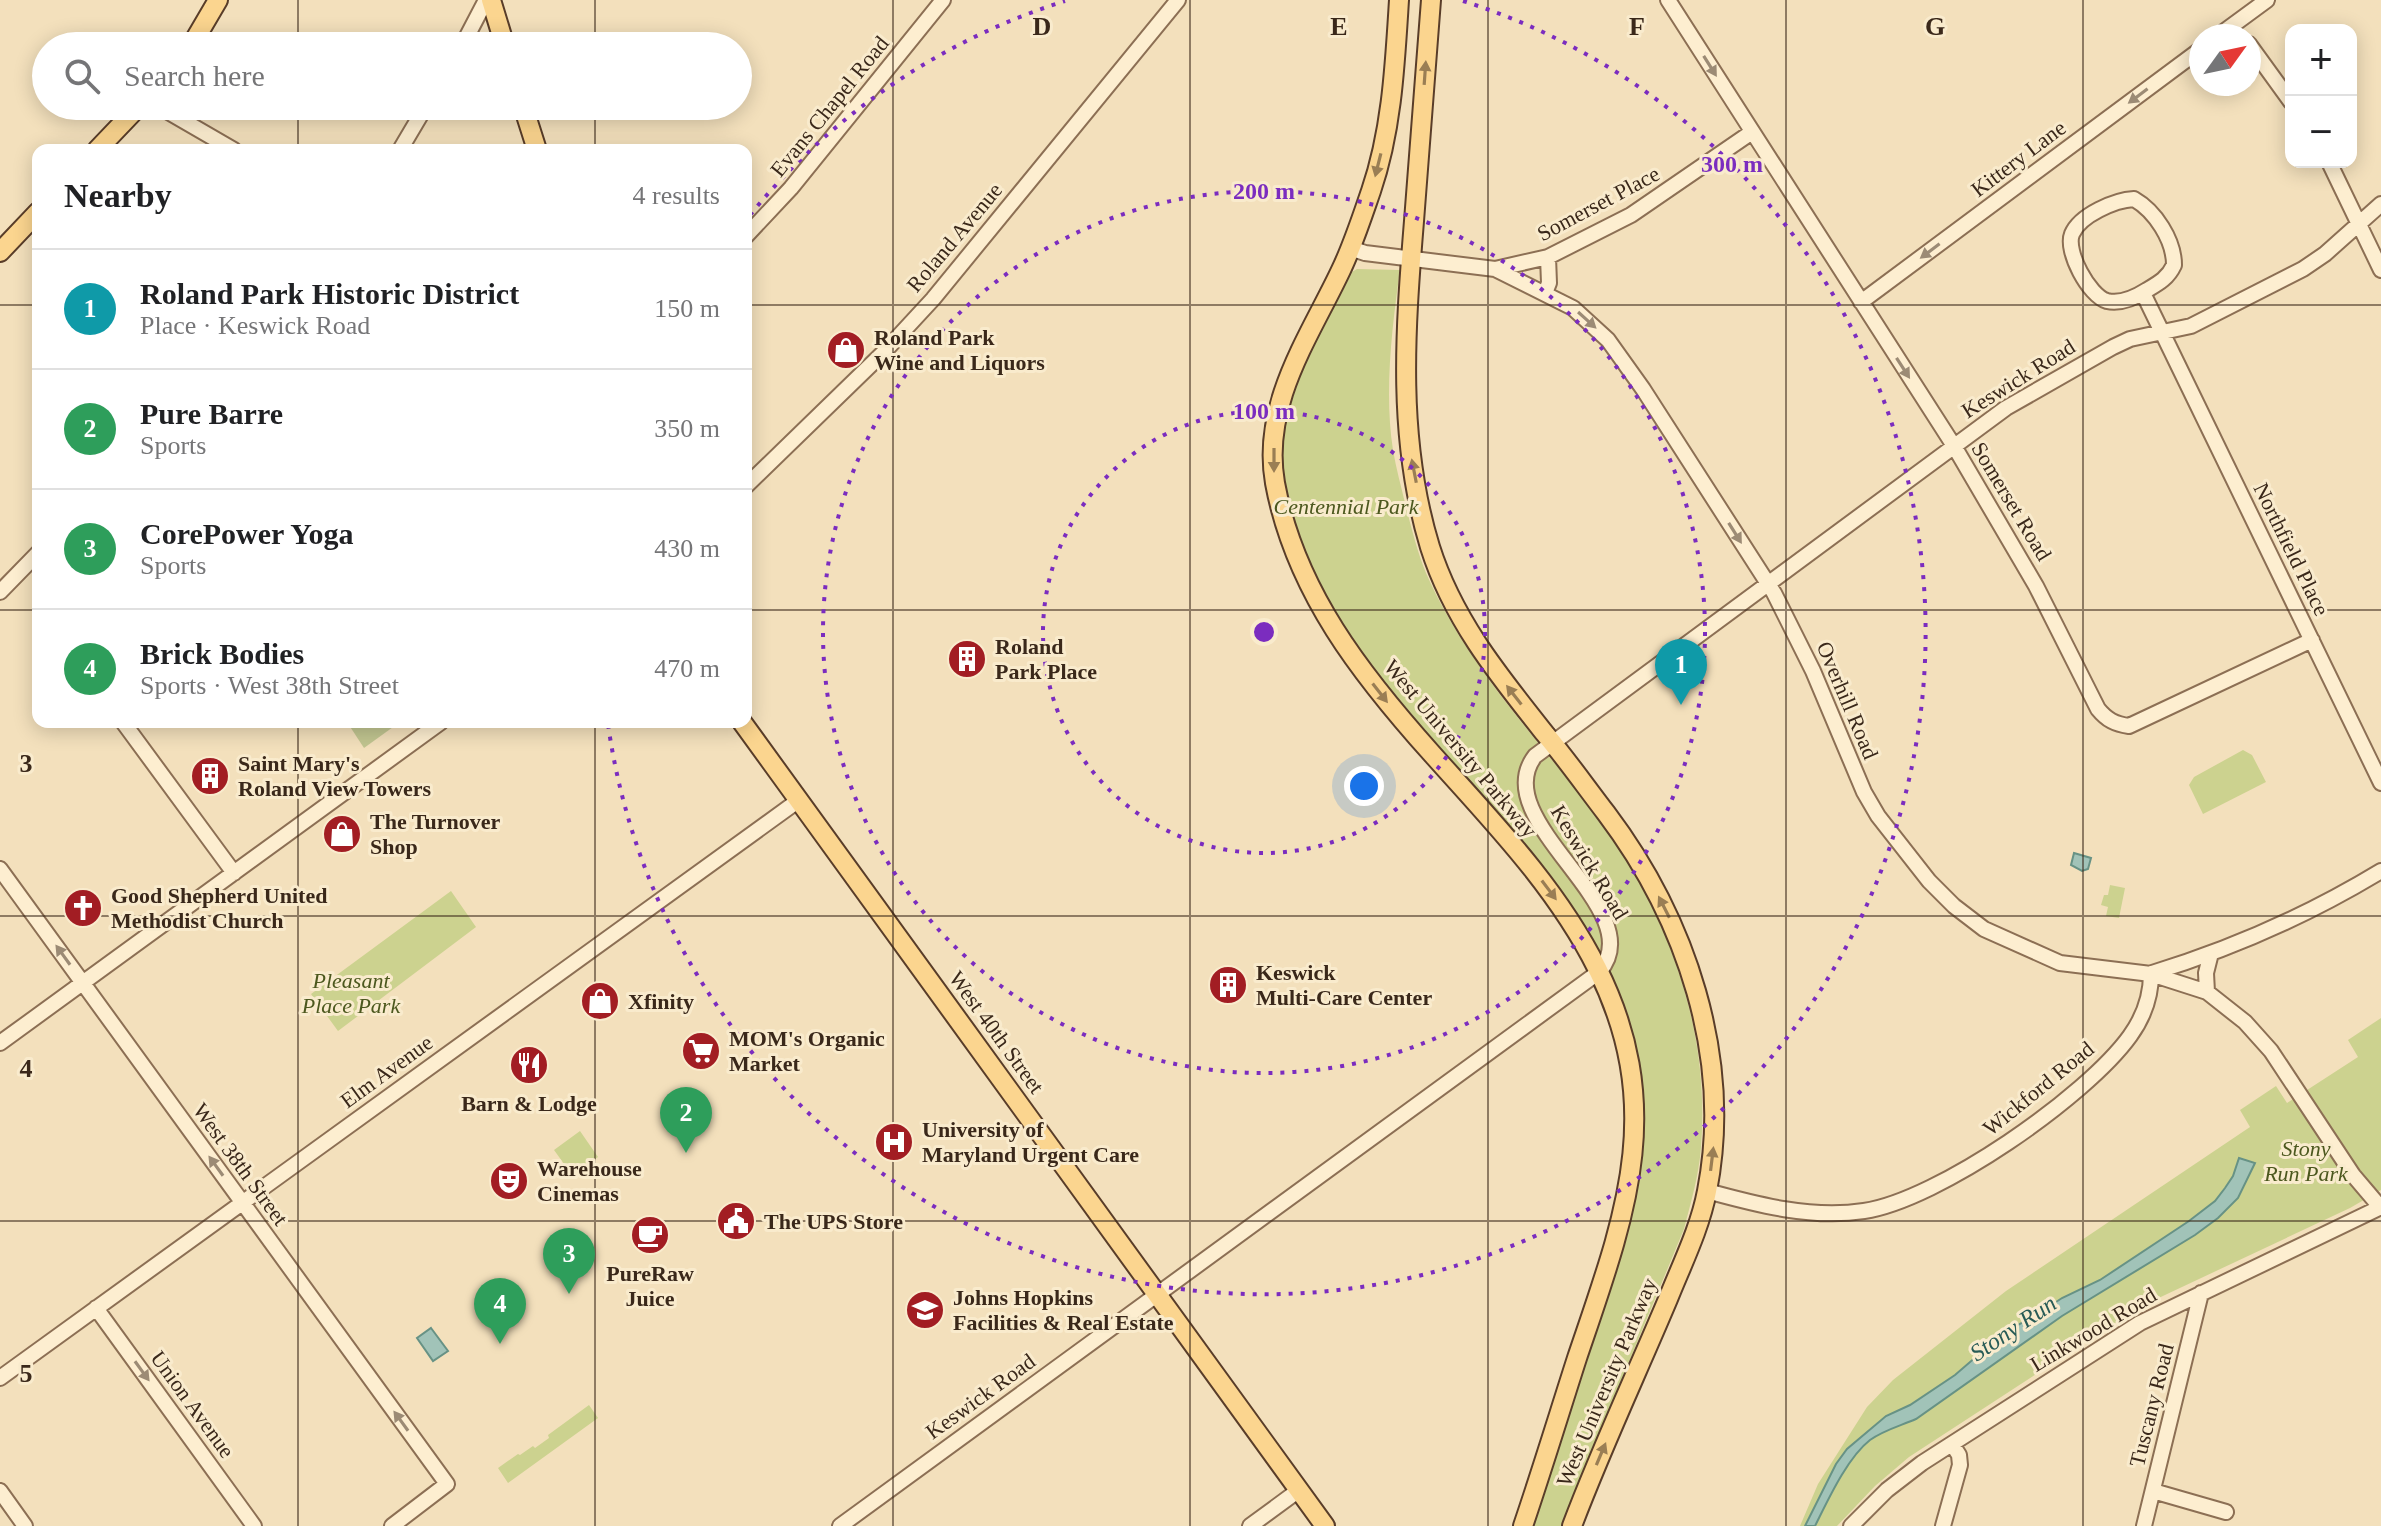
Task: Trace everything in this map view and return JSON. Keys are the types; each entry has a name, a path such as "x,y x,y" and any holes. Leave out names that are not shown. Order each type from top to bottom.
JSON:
{"main road":[{"path":"489,0 500,32"},
{"name":"West University Parkway","path":"1399,0 1387,123 1372,188 1350,248 1293,364 1282,394 1274,478 1292,547 1318,604 1404,723 1532,869 1567,916 1599,972 1620,1022 1632,1077 1636,1133 1625,1208 1523,1526"},
{"name":"West University Parkway","path":"1431,0 1404,375 1410,455 1430,547 1451,600 1471,636 1633,852 1681,942 1702,1013 1713,1078 1713,1147 1707,1191 1684,1260 1572,1526"},
{"path":"198,32 212,2"},
{"path":"103,144 126,120"},
{"path":"527,120 535,144"},
{"path":"0,252 32,218"},
{"name":"West 40th Street","path":"746,728 1325,1526"}],"street":[{"path":"470,32 489,0"},
{"name":"Evans Chapel Road","path":"752,230 791,188 943,0"},
{"name":"Roland Avenue","path":"752,480 884,352 933,299 1178,0"},
{"name":"Somerset Road","path":"1668,0 1954,446 2036,586 2098,709 2115,724 2129,726 2312,640"},
{"path":"2244,24 2267,0"},
{"name":"Kittery Lane","path":"1861,302 2189,58"},
{"path":"2261,61 2287,96"},
{"path":"182,120 224,144"},
{"path":"404,144 418,120"},
{"name":"Somerset Place","path":"1495,269 1548,257 1631,215 1752,132"},
{"path":"2332,168 2381,270"},
{"path":"2134,199 2151,210 2174,257 2170,274 2143,293 2127,300 2110,302 2102,299 2083,278 2073,254 2070,239 2081,222 2122,200 2134,199"},
{"name":"Keswick Road","path":"840,1526 1599,972 1611,950 1609,933 1586,890 1536,817 1525,788 1528,765 1553,743 2006,408 2130,339 2191,326 2303,269 2325,254 2381,204"},
{"name":"Overhill Road","path":"1350,248 1365,253 1495,269 1573,308 1608,340 1768,584 1813,671 1864,792 1896,841 1940,892 1984,929 2060,963 2151,974 2207,992 2258,1035 2353,1175 2381,1207"},
{"path":"1545,293 1549,283 1548,257"},
{"name":"Northfield Place","path":"2143,293 2381,783"},
{"path":"0,592 32,559"},
{"path":"127,728 234,873"},
{"path":"0,1043 433,728"},
{"name":"Elm Avenue","path":"0,1378 799,800"},
{"name":"West 38th Street","path":"0,869 447,1484 392,1526"},
{"path":"2151,974 2211,953 2338,897 2381,871"},
{"path":"2207,992 2206,973 2211,953"},
{"name":"Wickford Road","path":"1707,1191 1797,1212 1826,1213 1887,1206 1933,1186 1996,1150 2078,1089 2105,1064 2132,1034 2151,988 2151,974"},
{"name":"Linkwood Road","path":"1851,1526 1903,1477 2127,1331 2381,1207"},
{"name":"Tuscany Road","path":"2144,1526 2201,1293"},
{"name":"Union Avenue","path":"96,1308 254,1526"},
{"path":"1943,1526 1960,1465 1959,1455 1952,1444"},
{"path":"1250,1526 1299,1490"},
{"path":"0,1491 25,1526"},
{"path":"2153,1491 2226,1512"}],"green space":[{"name":"Centennial Park","path":"1357,269 1400,270 1390,360 1390,428 1405,503 1426,573 1442,606 1480,667 1592,810 1641,886 1678,968 1698,1056 1702,1101 1701,1147 1684,1229 1561,1526 1528,1526 1592,1336 1640,1075 1623,1012 1597,952 1355,650 1318,590 1291,528 1278,456 1290,390 1345,276"},
{"path":"351,728 392,728 364,748"},
{"path":"2243,750 2252,755 2266,782 2203,814 2189,785 2194,777"},
{"path":"2110,885 2125,888 2119,918 2106,916 2108,907 2101,905"},
{"name":"Pleasant Place Park","path":"451,891 476,927 338,1031 311,994"},
{"name":"Stony Run Park","path":"2381,1018 2381,1190 2350,1208 2148,1303 1909,1457 1875,1486 1837,1526 1800,1526 1818,1484 1867,1407 1893,1380 2006,1291 2250,1127 2240,1110 2276,1086 2287,1103 2358,1057 2348,1040"},
{"path":"580,1131 598,1157 572,1175 554,1150"},
{"path":"589,1405 598,1418 508,1483 498,1468 518,1454 533,1446 535,1448"}],"water":[{"path":"2074,853 2091,858 2088,869 2082,871 2071,865"},
{"name":"Stony Run","path":"2239,1158 2255,1163 2238,1198 2218,1218 2062,1316 1916,1419 1870,1440 1846,1468 1815,1526 1805,1526 1836,1464 1847,1449 1886,1416 1910,1405 1955,1375 2006,1331 2100,1280 2189,1221 2215,1201 2233,1176"},
{"path":"431,1328 448,1351 433,1361 417,1338"}],"place":[{"name":"Roland Park Wine and Liquors","path":"846,350"},
{"name":"Roland Park Place","path":"967,659"},
{"name":"Roland Park Historic District","path":"1681,705"},
{"name":"Saint Mary's Roland View Towers","path":"210,776"},
{"name":"The Turnover Shop","path":"342,834"},
{"name":"Good Shepherd United Methodist Church","path":"83,908"},
{"name":"Keswick Multi-Care Center","path":"1228,985"},
{"name":"Xfinity","path":"600,1001"},
{"name":"MOM's Organic Market","path":"701,1051"},
{"name":"Barn & Lodge","path":"529,1065"},
{"name":"University of Maryland Urgent Care","path":"894,1142"},
{"name":"Pure Barre","path":"686,1153"},
{"name":"Warehouse Cinemas","path":"509,1181"},
{"name":"The UPS Store","path":"736,1221"},
{"name":"PureRaw Juice","path":"650,1235"},
{"name":"CorePower Yoga","path":"569,1294"},
{"name":"Johns Hopkins Facilities & Real Estate","path":"925,1310"},
{"name":"Brick Bodies","path":"500,1344"}]}
